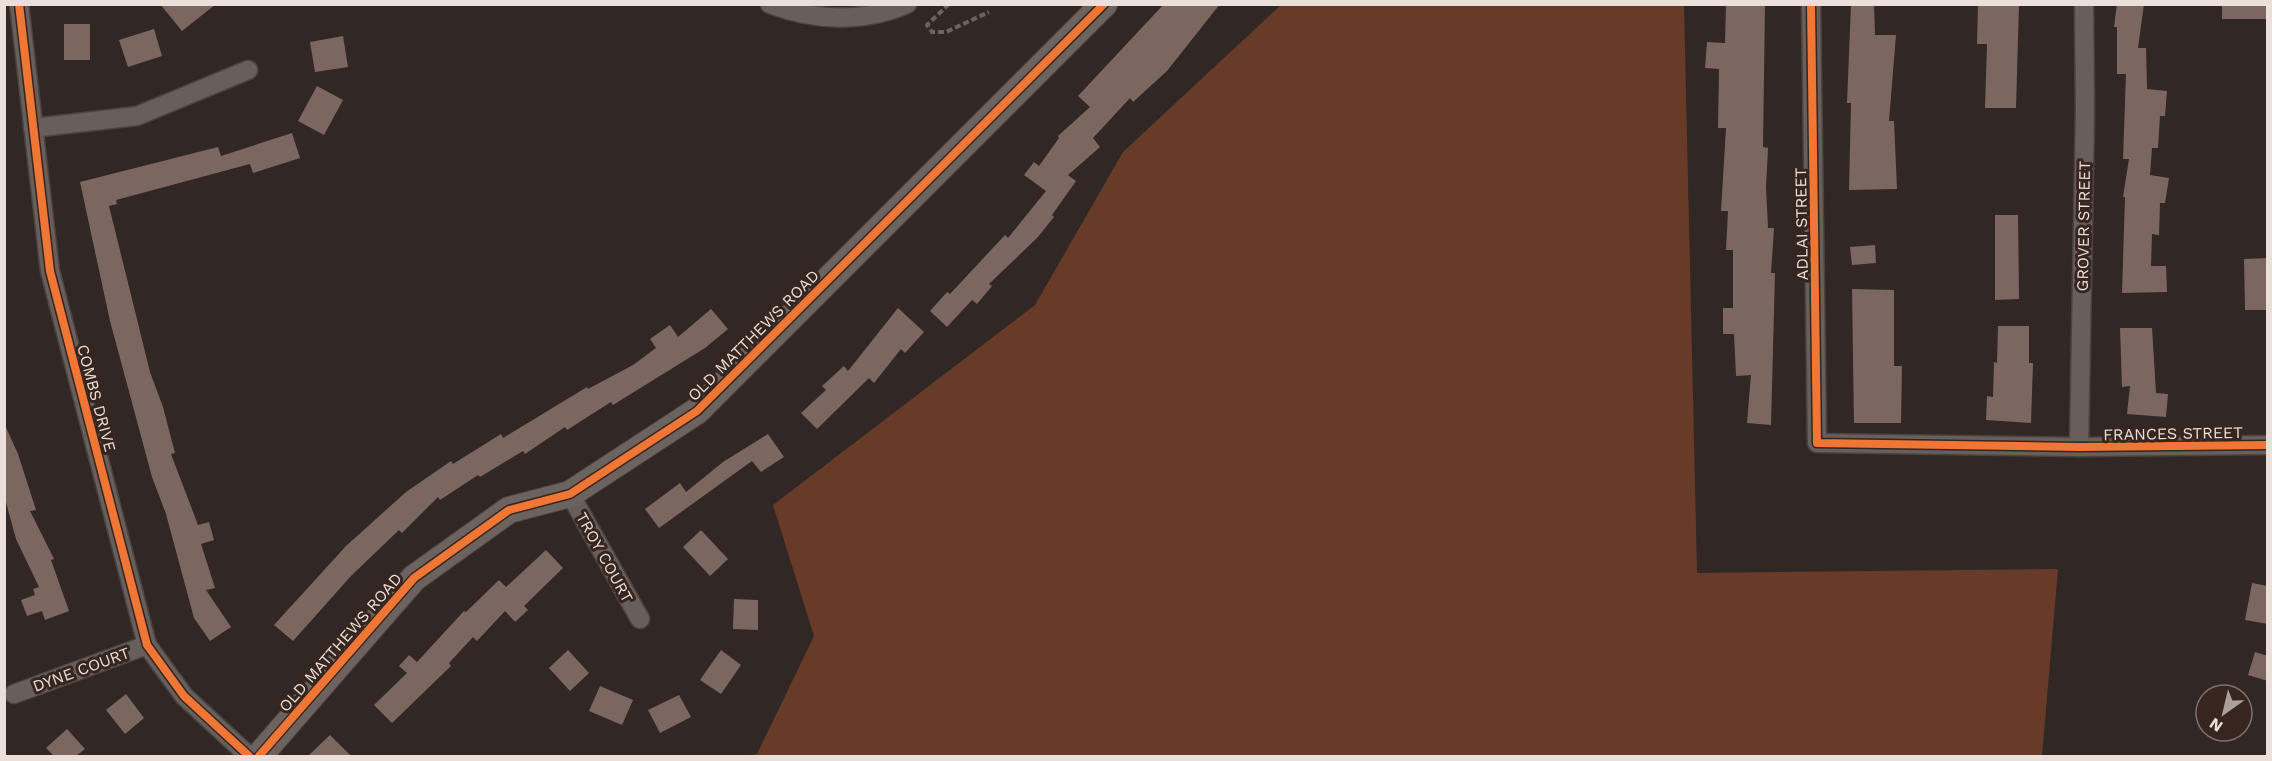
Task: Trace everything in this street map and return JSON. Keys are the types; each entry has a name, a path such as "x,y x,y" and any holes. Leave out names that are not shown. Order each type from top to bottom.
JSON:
{"street":[{"name":"COMBS DRIVE","path":"18,4 50,271 147,645 184,696 249,756"},
{"path":"770,4 832,19 888,13 907,4"},
{"name":"OLD MATTHEWS ROAD","path":"259,756 414,578 509,510 570,494 697,411 1104,4"},
{"name":"ADLAI STREET","path":"1811,4 1817,443"},
{"name":"GROVER STREET","path":"2079,447 2085,111 2084,4"},
{"path":"33,128 137,116 248,70"},
{"name":"FRANCES STREET","path":"1817,443 2079,447 2268,445"},
{"name":"TROY COURT","path":"570,494 640,619"},
{"name":"DYNE COURT","path":"14,694 147,645"}],"path":[{"path":"950,4 927,25 932,32 946,32 989,12"}],"shaded area":[{"path":"1281,5 1684,5 1697,573 2058,569 2042,756 740,756 757,754 814,636 773,505 1035,305 1123,152"}],"building":[{"path":"160,4 216,4 182,31"},
{"path":"1164,4 1220,4 1167,71 1133,102 1130,98 1093,138 1100,147 1068,175 1076,181 1052,215 1054,217 1037,238 989,284 992,286 977,304 972,300 947,327 930,311 947,292 950,294 1005,235 1008,238 1046,191 1024,175 1034,162 1039,166 1059,138 1058,136 1090,107 1078,96"},
{"path":"1726,4 1765,4 1763,147 1768,148 1766,187 1768,228 1774,228 1771,273 1775,273 1771,425 1747,423 1751,375 1736,376 1734,334 1723,334 1723,308 1733,308 1733,250 1726,250 1728,211 1721,211 1726,128 1718,128 1719,69 1705,68 1707,42 1725,43"},
{"path":"1851,4 1874,4 1875,35 1896,35 1889,121 1894,121 1897,189 1849,190 1851,103 1847,103"},
{"path":"1978,4 2019,4 2016,108 1985,108 1987,44 1977,44"},
{"path":"2117,4 2144,4 2138,48 2146,48 2147,89 2167,91 2165,116 2160,116 2158,148 2152,148 2150,175 2169,178 2165,203 2160,203 2159,235 2152,234 2151,266 2166,266 2167,292 2122,293 2125,197 2123,197 2129,159 2123,159 2126,74 2117,74 2117,27 2114,27"},
{"path":"2222,4 2267,4 2267,19 2222,19"},
{"path":"64,24 90,24 90,60 64,60"},
{"path":"154,29 162,56 128,67 119,40"},
{"path":"343,36 348,67 315,72 310,42"},
{"path":"317,86 343,100 324,135 298,121"},
{"path":"292,133 300,158 253,173 250,164 116,200 117,204 109,206 150,372 163,407 175,453 171,454 198,525 209,522 214,540 201,544 215,588 206,590 231,627 210,641 194,618 166,514 152,477 110,321 80,182 218,147 221,156"},
{"path":"1995,215 2018,215 2019,299 1995,300"},
{"path":"1875,245 1876,263 1852,265 1850,247"},
{"path":"2268,258 2268,310 2245,310 2244,259"},
{"path":"1852,289 1894,290 1894,366 1902,366 1901,423 1854,423"},
{"path":"898,308 924,332 905,353 901,349 874,383 869,378 817,429 801,413 826,390 822,386 844,366 848,371"},
{"path":"711,309 728,329 705,348 613,405 611,402 567,430 565,427 525,454 523,451 480,477 478,475 440,500 438,497 402,533 399,530 351,576 293,641 274,625 346,546 406,492 451,461 453,464 501,434 503,438 587,387 588,389 633,365 656,348 650,339 670,325 678,337"},
{"path":"1998,326 2029,326 2029,363 2033,363 2031,423 1986,420 1987,396 1993,397"},
{"path":"2120,328 2152,328 2156,393 2168,394 2166,417 2127,414 2130,386 2122,387"},
{"path":"4,423 18,454 36,510 30,511 54,559 51,560 69,611 45,620 42,611 27,616 21,600 35,595 33,589 39,587 16,539 4,495"},
{"path":"768,434 784,457 761,472 752,461 659,528 645,509 680,483 686,492 723,462"},
{"path":"701,530 728,559 710,576 683,547"},
{"path":"546,550 563,568 524,606 528,610 515,622 505,611 477,641 473,637 449,663 451,666 392,723 374,705 407,673 399,666 409,655 417,662 464,611 466,612 499,580 506,587"},
{"path":"2252,583 2268,586 2268,624 2245,620"},
{"path":"734,599 758,600 758,630 733,629"},
{"path":"568,650 589,673 570,691 549,668"},
{"path":"721,650 741,665 721,694 700,680"},
{"path":"2255,652 2268,656 2268,681 2248,675"},
{"path":"600,686 633,700 622,725 589,711"},
{"path":"126,694 144,718 125,734 106,710"},
{"path":"679,695 691,717 660,733 648,710"},
{"path":"67,729 85,749 76,756 54,756 46,748"},
{"path":"330,735 351,756 308,756"}],"cycle path":[{"path":"19,4 50,271 147,645 184,696 249,756"},
{"path":"259,756 414,578 509,510 570,494 697,411 1104,4"},
{"path":"1811,4 1817,443 2079,447 2268,445"}]}
